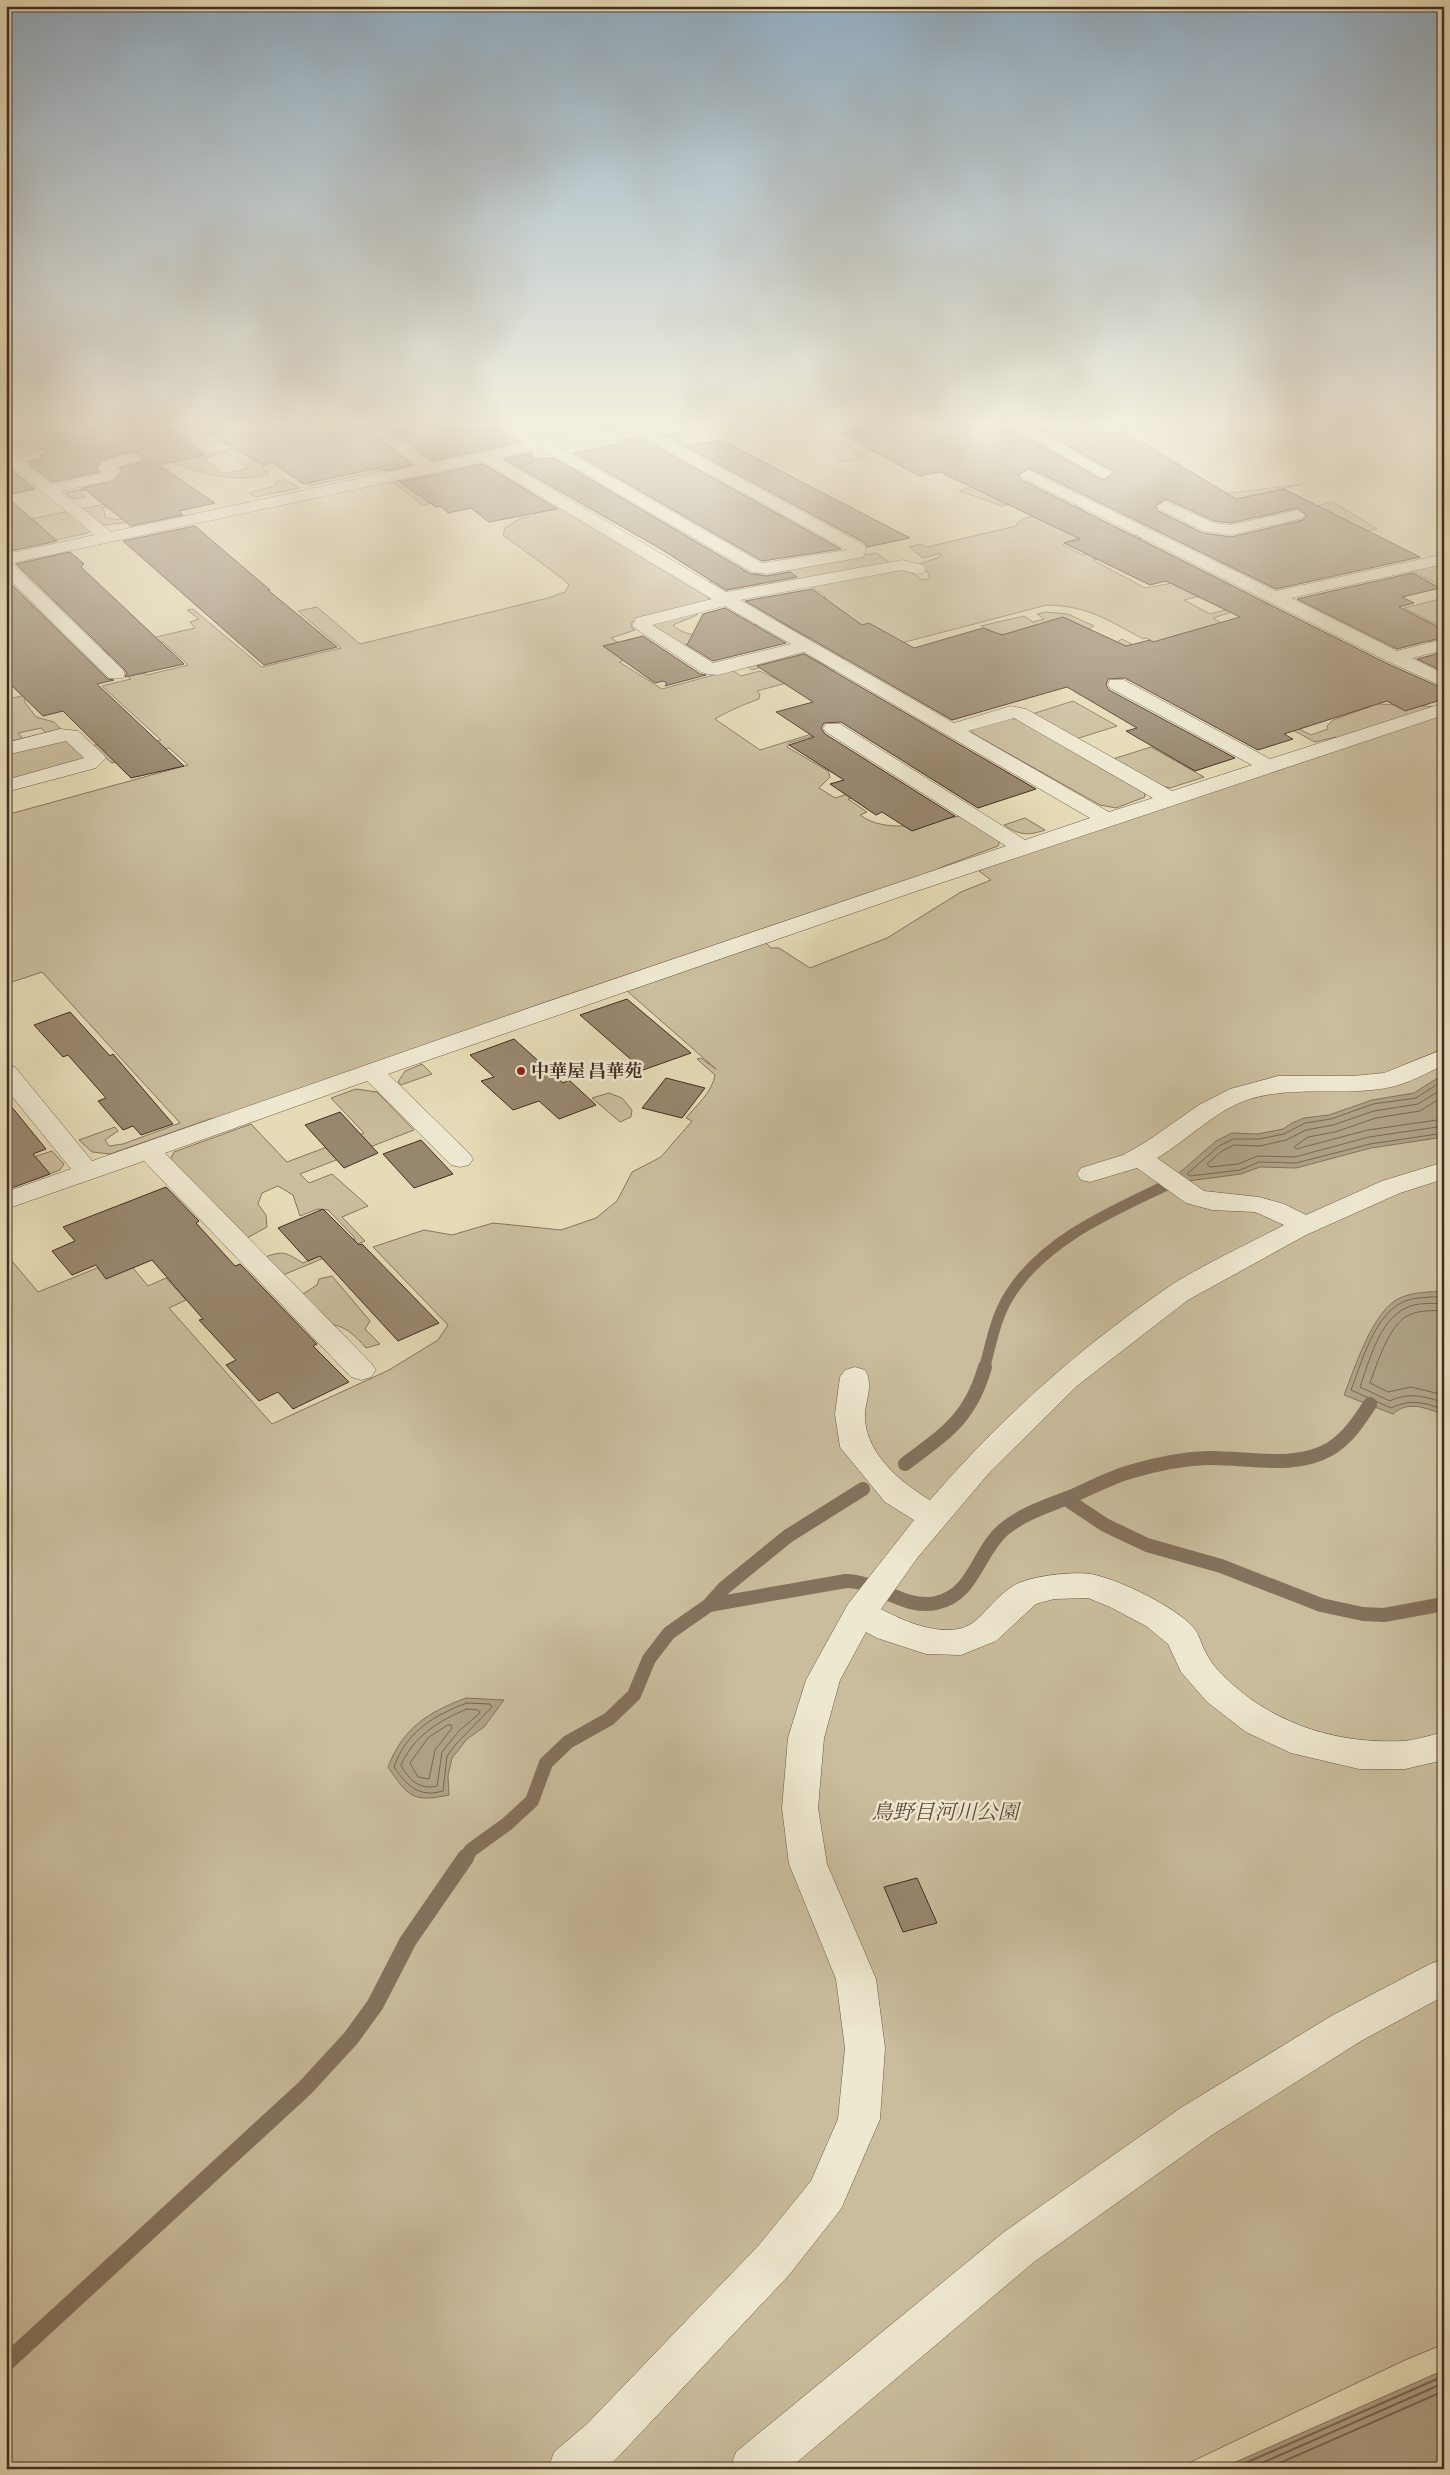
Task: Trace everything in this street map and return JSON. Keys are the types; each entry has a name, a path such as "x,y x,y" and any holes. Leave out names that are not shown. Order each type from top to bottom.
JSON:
{"street":[{"path":"6,559 84,542"},
{"path":"628,542 1106,819"},
{"path":"711,542 758,568 767,569 857,553 858,549 844,542"},
{"path":"1161,542 1444,681"},
{"path":"1274,597 1444,559"},
{"path":"6,566 116,674"},
{"path":"806,646 718,669 708,668 641,626 642,622 724,599 896,566 912,566 917,569"},
{"path":"1394,657 1444,644"},
{"path":"1118,684 1268,766"},
{"path":"6,1201 371,1071 1022,846 1444,709"},
{"path":"951,730 1011,712 1019,713 1168,798"},
{"path":"833,728 1022,846"},
{"path":"6,749 60,735 71,735 96,758 89,764 6,786"},
{"path":"1090,1174 1146,1163 1156,1148 1208,1110 1239,1094 1278,1084 1353,1084 1389,1080 1444,1056"},
{"path":"371,1071 460,1159"},
{"path":"6,1072 88,1172"},
{"path":"148,1150 361,1370"},
{"path":"1146,1163 1189,1193 1210,1202 1263,1205 1284,1213 1304,1225"},
{"path":"571,2469 603,2440 774,2260 826,2195 859,2119 865,2048 856,1979 808,1864 800,1808 806,1738 823,1680 860,1614 907,1549 978,1466 1068,1378 1178,1294 1304,1225 1391,1187 1444,1170"},
{"path":"855,1377 850,1414 855,1447 896,1494 934,1517"},
{"path":"860,1614 889,1629 926,1641 961,1642 984,1632 1025,1594 1054,1587 1090,1586 1122,1598 1158,1617 1182,1637 1193,1663 1219,1693 1258,1722 1304,1743 1358,1755 1405,1755 1444,1746"},
{"path":"753,2469 1035,2236 1197,2121 1347,2028 1444,1976"}],"green space":[{"path":"24,542 49,542 28,546"},
{"path":"512,542 617,542 708,596 709,599 705,602 631,622 631,627 635,630 611,638 638,656 619,662 662,689 732,670 741,676 760,671 780,681 826,669 827,666 805,655 752,670 747,666 800,651 810,653 838,669 757,691 760,694 759,699 715,719 760,750 815,733 816,735 789,743 787,747 828,771 830,777 819,788 835,798 880,784 881,787 848,799 867,812 860,815 871,821 883,825 908,826 959,816 1000,840 998,846 927,874 546,1002 234,1115 210,1119 110,1154 92,1152 79,1140 115,1127 118,1131 105,1140 109,1146 123,1144 180,1123 42,972 6,984 6,815 188,765 169,748 112,763 92,746 106,742 116,752 161,740 102,686 131,679 114,665 117,661 147,675 188,665 163,642 105,655 100,650 195,628 190,622 199,619 187,610 193,609 262,667 341,648 298,611 317,607 360,644 548,598 565,592 569,585"},
{"name":"鳥野目河川公園","path":"950,542 1068,542 1063,545 1083,555 1147,543 1151,545 1093,560 1145,588 1178,582 1199,593 1230,586 1251,597 1236,601 1248,607 1213,618 1221,623 1250,632 1275,628 1277,630 1254,637 1303,656 1329,649 1333,651 1314,656 1323,665 1343,666 1358,675 1335,682 1379,704 1444,707 1444,2344 1405,2360 1176,2469 6,2469 6,1254 38,1292 124,1257 148,1286 166,1278 186,1300 169,1308 272,1424 389,1370 438,1340 448,1325 373,1247 424,1230 452,1235 493,1223 561,1230 596,1218 617,1201 632,1172 661,1157 692,1121 686,1118 708,1092 715,1075 697,1059 701,1058 716,1069 627,991 765,942 771,948 779,948 810,968 887,938 961,892 991,880 979,871 982,866 1339,748 1336,737 1315,742 1168,663 1205,652 1222,652 1242,659 1266,652 1214,625 1174,636 1187,645 1170,650 1146,638 1143,639 1097,615 1074,608 1047,605 840,659 763,611 826,597 808,584 904,567 922,580 930,578 927,571 919,564 940,557 941,553 923,558 909,547 921,544 927,547","holes":["1225,590 1238,596 1224,600 1236,607 1210,614 1184,600","1313,690 1344,693 1369,707 1333,720 1327,726 1328,729 1311,735 1263,710 1275,706 1300,718 1311,719 1327,715 1295,698 1298,695"]},
{"name":"鳥野目河川公園","path":"1100,542 1128,542 1111,546"},
{"path":"876,553 888,561 888,564 725,593 708,582"},
{"path":"1444,563 1444,587 1411,571"},
{"path":"1444,598 1436,611 1444,617 1444,639 1430,642 1412,638 1439,630 1438,625 1404,608"},
{"path":"698,611 697,615 673,625 681,631 702,635 726,633 757,624 759,626 681,646 651,628 653,623"},
{"path":"1046,612 1068,614 1094,626 1082,632 1117,642 1122,639 1137,647 1049,661 1003,634 997,635 981,626 1024,616 1033,622 1044,619 1037,614"},
{"path":"89,678 27,698 24,701 36,717 54,722 63,731 47,734 41,728 18,733 24,740 6,745 6,700"},
{"path":"1073,701 1117,726 1076,739 1032,714"},
{"path":"1005,718 1016,719 1144,791 1145,797 1116,808 1100,805 972,733 972,728"},
{"path":"67,740 86,757 79,763 6,783 6,754"},
{"path":"1151,747 1204,777 1170,788 1161,786 1113,759"},
{"path":"1025,818 1045,830 1024,834 1004,825"},
{"path":"422,1064 432,1074 401,1085 398,1082 405,1071"},
{"path":"356,1089 377,1092 414,1130 300,1174 309,1183 332,1174 368,1206 342,1217 365,1241 283,1275 265,1257 281,1253 303,1263 355,1241 354,1237 328,1210 318,1209 300,1216 293,1195 278,1186 262,1193 258,1204 266,1215 267,1227 247,1238 170,1160 174,1152 251,1124 287,1162 364,1133 331,1098"},
{"path":"609,1093 622,1098 632,1110 631,1117 620,1122 592,1098"},
{"path":"52,1151 64,1164 60,1170 34,1180 18,1162"},
{"path":"332,1276 370,1321 365,1329 380,1344 366,1348 350,1332 340,1326 328,1324 303,1294 317,1285 319,1279"}],"water":[{"path":"1444,1074 1444,1137 1371,1148 1296,1168 1260,1167 1241,1174 1188,1181 1178,1174 1216,1141 1232,1133 1258,1134 1283,1129 1304,1118 1329,1115 1372,1100 1414,1093"},
{"path":"1444,1291 1444,1415 1411,1406 1405,1407 1393,1414 1344,1395 1366,1340 1382,1313 1392,1303 1402,1297 1423,1292"},
{"path":"466,1698 504,1700 484,1727 467,1739 452,1758 448,1776 449,1795 427,1798 412,1795 406,1791 388,1767 394,1753 418,1723 440,1709"},
{"path":"1444,2370 1444,2469 1220,2469"}],"building":[{"path":"6,542 55,542 6,552"},
{"path":"124,542 213,542 337,647 264,665"},
{"path":"648,542 696,542 751,574 767,576 790,572 797,577 726,590"},
{"path":"728,542 827,542 841,549 762,561"},
{"path":"862,542 893,542 867,547"},
{"path":"1144,542 1386,663 1444,689 1444,699 1405,711 1387,701 1284,734 1293,739 1258,750 1125,678 1108,679 1106,685 1109,690 1235,758 1195,771 1126,731 1137,728 1067,687 952,720 745,601 812,589 862,625 869,623 914,648 983,628 1002,635 1063,617 1126,646 1150,640 1153,642 1240,617 1166,581 1150,585 1064,543"},
{"path":"1179,542 1389,542 1420,557 1276,589"},
{"path":"70,552 84,564 81,567 184,664 125,677 127,673 124,669 16,564"},
{"path":"1412,573 1440,588 1402,597 1414,603 1399,607 1444,630 1444,637 1397,649 1297,599"},
{"path":"6,579 108,679 114,680 97,684 184,766 131,778 63,711 43,716 6,680"},
{"path":"725,608 786,643 713,661 687,645 703,614"},
{"path":"643,636 700,674 706,675 665,686 667,683 663,681 655,683 603,646"},
{"path":"1444,652 1444,672 1417,659"},
{"path":"804,654 1036,789 978,808 841,722 824,723 821,728 825,734 955,816 912,831 882,812 876,815 830,784 844,780 789,745 814,737 776,712 813,702 757,666"},
{"path":"627,999 691,1053 643,1070 580,1015"},
{"path":"70,1012 110,1056 113,1054 173,1124 141,1135 133,1126 123,1130 98,1101 106,1098 68,1055 63,1057 34,1025"},
{"path":"514,1039 563,1083 569,1080 596,1105 559,1119 539,1101 513,1110 481,1081 494,1077 470,1055"},
{"path":"666,1078 705,1088 682,1118 642,1108"},
{"path":"6,1100 46,1149 33,1154 50,1174 6,1190"},
{"path":"340,1112 378,1153 344,1168 305,1125"},
{"path":"421,1140 453,1174 414,1188 383,1154"},
{"path":"166,1187 199,1221 196,1223 235,1266 240,1264 317,1344 313,1346 349,1382 293,1409 278,1392 259,1401 226,1365 236,1360 199,1320 203,1319 152,1260 106,1279 96,1265 72,1275 52,1251 75,1241 63,1227"},
{"path":"323,1209 359,1245 362,1244 439,1323 398,1341 320,1256 308,1261 278,1228"},
{"path":"917,1878 937,1923 903,1932 884,1887"}],"waterway":[{"path":"984,1369 1004,1304 1024,1275 1042,1257 1084,1227 1177,1180"},
{"path":"905,1464 933,1443 955,1423 972,1400 985,1367"},
{"path":"709,1605 846,1581 869,1585 912,1603 936,1603 949,1599 959,1591 974,1572 994,1539 1003,1530 1018,1519 1035,1511 1117,1476 1160,1464 1207,1458 1286,1461 1316,1455 1330,1449 1342,1440 1370,1404"},
{"path":"709,1605 724,1588 788,1536 863,1489"},
{"path":"1066,1499 1105,1525 1147,1545 1221,1566 1321,1605 1363,1614 1384,1615 1444,1604"},
{"path":"465,1859 471,1850 507,1824 532,1801 546,1763 568,1742 609,1719 634,1695 649,1659 669,1633 709,1605"},
{"path":"6,2363 305,2088 351,2038 375,2005 408,1941 466,1857"}],"place":[{"name":"中華屋 昌華苑","path":"521,1071"}]}
